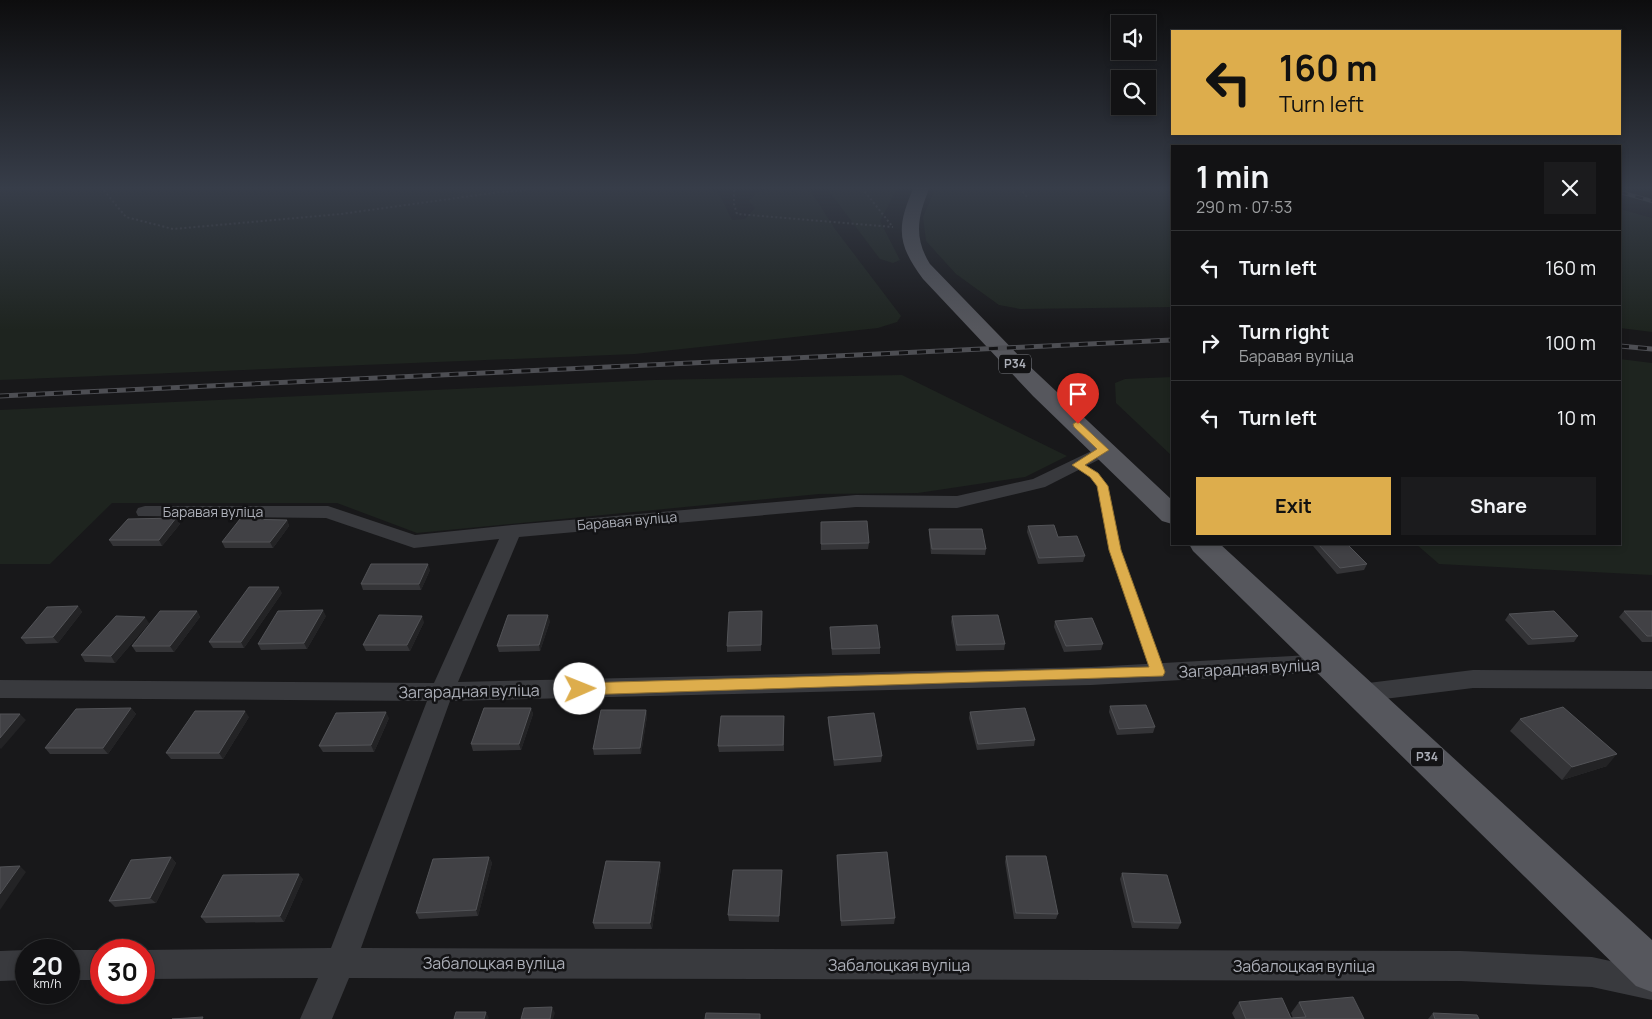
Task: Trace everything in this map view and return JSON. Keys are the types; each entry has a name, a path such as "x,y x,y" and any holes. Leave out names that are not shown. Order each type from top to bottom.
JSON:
{"main road":[{"name":"Р34","path":"905,235 929,273 998,349 1171,514"},
{"name":"Р34","path":"1204,545 1652,970"}],"street":[{"name":"Баравая вуліца","path":"145,512 328,512 414,542 512,531 856,500 957,502 1039,483 1078,465 1104,450"},
{"path":"316,1019 340,963 442,692 512,531"},
{"name":"Загарадная вуліца","path":"0,689 442,692 1158,672 1328,663"},
{"path":"1360,693 1473,679 1652,680"},
{"name":"Забалоцкая вуліца","path":"155,964 1461,966 1592,972 1652,985"},
{"path":"0,966 15,965"}],"lane":[{"path":"1078,465 1094,475 1102,486 1115,550 1158,672"}],"shaded area":[{"path":"0,235 839,235 901,316 897,322 878,328 635,354 0,380"},
{"path":"862,235 887,235 900,260 893,263 880,259"},
{"path":"925,235 1171,235 1171,307 1020,309 999,305 956,274 926,241"},
{"path":"1621,235 1652,235 1652,332 1621,328"},
{"path":"1621,359 1652,363 1652,575 1439,564 1417,545 1621,545"},
{"path":"902,375 1067,456 1025,477 918,493 819,494 417,533 337,503 112,503 50,564 0,564 0,410 654,380"},
{"path":"1171,377 1171,455 1116,403 1115,383 1125,379"}],"building":[{"path":"176,518 159,540 109,540 128,519"},
{"path":"240,519 287,520 270,542 222,542"},
{"path":"867,521 869,543 821,544 821,522"},
{"path":"1054,525 1058,537 1077,536 1085,556 1039,558 1028,526"},
{"path":"929,529 982,529 986,549 932,549"},
{"path":"1319,545 1348,545 1367,564 1340,568"},
{"path":"371,564 428,564 419,584 361,584"},
{"path":"249,587 279,587 241,642 209,642"},
{"path":"78,606 53,637 21,638 47,607"},
{"path":"323,610 304,643 258,644 278,611"},
{"path":"160,611 197,611 170,646 132,646"},
{"path":"762,611 761,645 727,646 729,612"},
{"path":"1554,611 1578,636 1532,639 1509,614"},
{"path":"1624,611 1652,611 1652,636 1647,636"},
{"path":"379,615 422,616 407,645 363,645"},
{"path":"508,615 548,615 539,645 497,646"},
{"path":"998,615 1005,644 957,645 952,616"},
{"path":"116,616 145,617 111,656 81,655"},
{"path":"1092,618 1103,644 1066,646 1055,621"},
{"path":"877,625 880,648 832,649 830,627"},
{"path":"1146,705 1155,727 1119,729 1110,706"},
{"path":"1563,707 1617,754 1572,767 1520,719"},
{"path":"131,708 103,748 45,748 76,709"},
{"path":"484,708 531,708 519,744 471,744"},
{"path":"1025,708 1035,740 978,744 970,712"},
{"path":"601,710 646,710 640,748 593,749"},
{"path":"195,711 245,711 219,753 166,753"},
{"path":"386,712 371,745 319,746 336,713"},
{"path":"874,713 882,756 834,760 828,717"},
{"path":"0,714 20,714 0,738"},
{"path":"721,716 784,716 783,745 718,746"},
{"path":"887,852 895,918 841,921 837,855"},
{"path":"1006,856 1046,856 1058,914 1016,913"},
{"path":"171,857 150,898 109,901 131,860"},
{"path":"489,857 476,910 416,913 433,859"},
{"path":"606,861 660,862 650,923 593,923"},
{"path":"20,866 0,894 0,867"},
{"path":"733,870 782,870 779,916 728,915"},
{"path":"1122,873 1167,875 1181,923 1134,922"},
{"path":"299,874 280,916 201,917 223,875"},
{"path":"1353,997 1364,1019 1246,1019 1239,1002 1282,998 1291,1018 1306,1017 1299,1002"},
{"path":"552,1007 550,1019 521,1019 524,1008"},
{"path":"456,1012 486,1012 484,1019 454,1019"},
{"path":"706,1013 760,1014 760,1019 705,1019"},
{"path":"1433,1013 1477,1015 1479,1019 1435,1019"},
{"path":"203,1017 202,1019 172,1019"}],"railway":[{"path":"0,396 1171,340"},
{"path":"1621,346 1652,349"}],"route":[{"path":"580,689 1091,676 1158,672 1115,550 1102,486 1094,475 1078,465 1104,450 1078,424"}]}
